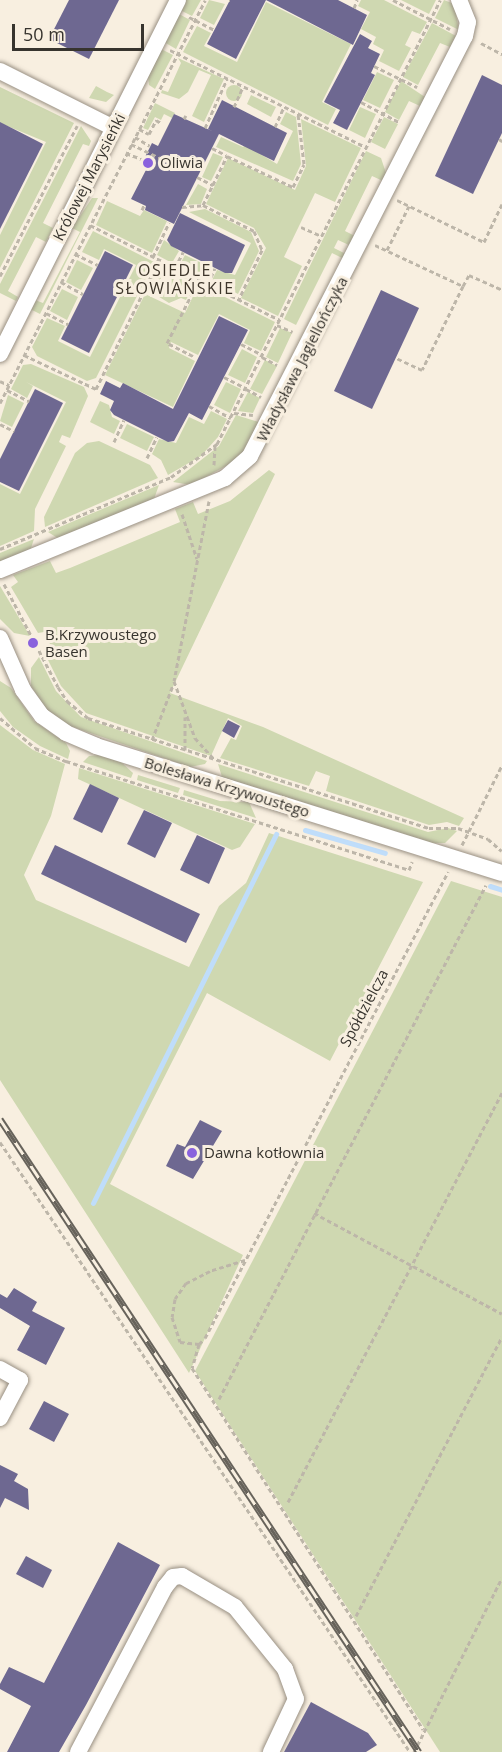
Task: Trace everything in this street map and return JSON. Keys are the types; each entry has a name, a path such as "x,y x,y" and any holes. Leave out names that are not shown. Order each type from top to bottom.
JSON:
{"street":[{"name":"Królowej Marysieńki","path":"0,354 178,0"},
{"name":"Władysława Jagiellończyka","path":"1,575 211,484 241,466 258,444 465,36 463,5"},
{"path":"0,71 114,128"},
{"name":"Bolesława Krzywoustego","path":"0,638 23,690 42,716 66,733 96,746 497,872"},
{"path":"0,1369 20,1380 0,1418"},
{"path":"78,1752 165,1587 173,1577 182,1576 235,1607 290,1678 296,1699 271,1752"}],"path":[{"path":"0,403 205,0"},
{"path":"354,8 357,0"},
{"path":"152,740 168,704 174,681 181,629 198,562 215,446 440,0"},
{"path":"396,1 430,19"},
{"path":"195,20 215,30"},
{"path":"465,36 502,54"},
{"path":"177,54 365,147"},
{"path":"374,66 417,87"},
{"path":"205,128 227,79"},
{"path":"234,107 243,87"},
{"path":"361,102 399,122"},
{"path":"275,127 284,107"},
{"path":"212,148 293,187 304,164 298,114"},
{"path":"139,129 149,134 156,120 161,123"},
{"path":"0,276 80,122"},
{"path":"135,137 150,146"},
{"path":"131,144 168,162"},
{"path":"126,153 144,160"},
{"path":"203,205 227,156"},
{"path":"197,177 213,185"},
{"path":"385,194 484,242 502,204"},
{"path":"142,210 144,205"},
{"path":"182,207 203,205 254,231 262,250 239,299"},
{"path":"387,250 409,206"},
{"path":"153,257 169,222"},
{"path":"90,225 280,320"},
{"path":"301,227 321,236"},
{"path":"363,239 463,286"},
{"path":"175,268 183,252"},
{"path":"75,254 98,265"},
{"path":"24,355 96,389 159,260"},
{"path":"208,284 215,268"},
{"path":"396,358 422,370 469,275 502,290"},
{"path":"193,356 167,343 199,280"},
{"path":"61,282 83,294"},
{"path":"46,313 68,324"},
{"path":"277,325 293,332"},
{"path":"241,344 277,364"},
{"path":"224,377 261,397"},
{"path":"0,381 9,385"},
{"path":"7,390 29,401"},
{"path":"209,406 231,418"},
{"path":"114,442 124,420"},
{"path":"0,424 14,431"},
{"path":"147,458 157,437"},
{"path":"0,549 171,477 215,446"},
{"path":"174,500 189,531 198,562"},
{"path":"1,575 67,701 88,718 429,828 448,825 488,839 502,851"},
{"path":"174,681 195,738 214,759"},
{"path":"184,750 185,716"},
{"path":"0,718 35,748 409,870"},
{"name":"Spółdzielcza","path":"199,1344 246,1260 502,765"},
{"path":"180,796 182,788"},
{"path":"219,1399 314,1213 497,872"},
{"path":"288,1502 502,1092"},
{"path":"0,1142 410,1752"},
{"path":"314,1213 502,1314"},
{"path":"246,1260 186,1283 175,1299 172,1317 180,1342 199,1344 192,1368 423,1729"},
{"path":"356,1616 502,1337"},
{"path":"414,1752 423,1729 502,1578"}],"green space":[{"path":"185,0 201,0 192,16 180,10"},
{"path":"209,0 225,4 214,25 200,18"},
{"path":"361,0 384,0 427,22 420,34 412,31 405,45 411,48 399,71 379,61 384,50 373,44 376,37 361,29 370,12 358,6"},
{"path":"401,0 436,0 429,14"},
{"path":"444,0 454,4 459,30 435,18"},
{"path":"266,2 351,44 322,102 336,109 328,125 183,52 197,26 211,33 204,46 237,62"},
{"path":"179,14 190,20 176,49 164,42"},
{"path":"432,23 456,36 450,47 440,43 418,85 403,77"},
{"path":"161,49 173,55 155,89 149,85 148,76"},
{"path":"178,58 224,79 204,122 192,116 211,75 199,70 188,92 179,99 161,93 162,90 168,92 181,63"},
{"path":"377,72 394,80 380,108 363,100"},
{"path":"401,81 425,97 420,106 409,101 399,120 385,112"},
{"path":"234,85 240,87 242,93 240,99 234,101 228,99 226,93 228,87"},
{"path":"96,86 114,95 106,102 89,98"},
{"path":"0,87 74,123 0,268 0,235 46,142 0,123"},
{"path":"251,95 276,107 271,117 247,104"},
{"path":"155,103 175,113 172,118 164,114 161,120 155,117 148,130 143,128"},
{"path":"360,107 376,114 365,138 349,130"},
{"path":"286,112 296,117 301,164 293,181 216,147 221,137 243,147 245,145 277,164 293,131 280,124"},
{"path":"384,117 398,124 385,149 371,142"},
{"path":"301,119 361,148 335,202 315,193 284,257 302,266 278,316 241,298 266,248 254,228 206,204 228,158 295,190 306,166"},
{"path":"81,126 91,141 89,146 83,144 43,223 53,228 46,242 36,237 8,291 18,297 16,301 0,293 0,284"},
{"path":"366,151 381,158 386,173 383,181 372,176 345,231 355,236 351,246 338,240 334,248 346,254 344,259 332,253 296,325 284,319"},
{"path":"213,153 223,157 211,181 202,177"},
{"path":"198,184 207,189 201,204 186,205"},
{"path":"92,198 98,198 40,314 30,309 35,300 43,303 80,232 72,228"},
{"path":"107,201 140,216 144,210 167,221 152,253 96,225"},
{"path":"205,209 251,232 259,251 238,294 212,280 217,270 235,275 251,243 189,212"},
{"path":"93,231 154,262 96,378 87,381 37,356 32,347 47,318 65,326 58,341 90,357 136,265 104,249 99,260 82,252"},
{"path":"164,240 179,251 172,263 157,255"},
{"path":"185,255 212,268 207,278 179,266"},
{"path":"77,260 93,268 81,290 66,282"},
{"path":"159,265 195,282 186,300 181,298 169,303 156,295 150,283"},
{"path":"199,284 275,322 261,351 244,343 250,330 219,314 198,355 171,342 169,348 195,361 173,407 105,375 145,294 185,313"},
{"path":"62,289 78,297 67,320 50,311"},
{"path":"280,328 292,333 278,363 266,357"},
{"path":"242,349 257,357 245,383 228,375"},
{"path":"265,360 277,366 262,394 250,389"},
{"path":"31,364 84,387 88,396 70,438 62,435 59,442 66,446 35,509 34,531 0,546 0,484 20,494 66,402 26,382 33,386 27,398 11,389 23,365"},
{"path":"226,382 241,389 230,413 214,405"},
{"path":"248,392 260,398 253,413 238,411"},
{"path":"8,395 24,403 12,427 0,421"},
{"path":"100,401 109,405 112,417 120,421 114,434 90,422"},
{"path":"211,411 227,419 218,437 201,456 168,475 161,460 152,454 159,439 176,443 189,417 204,424"},
{"path":"236,415 262,423 253,442 235,461 191,485 173,482 219,446"},
{"path":"127,424 154,437 147,451 120,438"},
{"path":"99,441 150,465 158,478 45,527 44,517 75,453 87,443"},
{"path":"269,470 275,474 170,693 263,727 464,818 459,826 447,822 429,825 326,791 330,776 316,771 309,786 220,758 231,738 236,740 242,726 228,718 211,756 86,713 61,686 44,652 51,646 44,632 38,633 11,587 18,582 13,575 50,561 56,573 70,568 180,522 175,509 193,502 198,514 230,501"},
{"path":"159,485 154,499 59,539 48,532"},
{"path":"34,539 30,551 0,562 0,553"},
{"path":"0,586 30,636 14,633 0,619"},
{"path":"39,657 56,691 81,717 207,761 205,764 190,767 67,725 46,709 31,686 31,668"},
{"path":"0,681 11,688 34,721 66,743 70,751 68,759 40,746 13,727 0,711"},
{"path":"0,725 33,750 65,764 51,816 24,875 36,900 189,967 219,906 246,883 269,833 423,882 330,1061 207,993 110,1184 243,1255 189,1373 0,1080"},
{"path":"100,755 120,761 133,773 131,778 83,762 89,756"},
{"path":"218,764 428,832 448,828 457,831 445,843 432,843 222,777"},
{"path":"79,768 255,824 240,847 232,850 78,779"},
{"path":"138,775 180,788 178,793 137,780"},
{"path":"184,790 220,801 249,802 256,818 183,795"},
{"path":"451,881 502,897 502,1752 440,1752 195,1371"}],"building":[{"path":"69,0 119,0 89,59 49,39"},
{"path":"230,0 266,0 236,59 207,44"},
{"path":"266,0 338,0 367,15 353,45"},
{"path":"360,34 372,41 368,48 380,54 371,73 375,75 347,130 333,123 340,110 324,102"},
{"path":"482,75 502,85 502,133 473,194 435,176"},
{"path":"222,100 287,133 274,161 219,134 174,224 145,210 146,206 131,199 147,168 141,165 152,143 158,146 174,114 212,131 208,129"},
{"path":"0,122 43,144 0,229"},
{"path":"180,213 245,245 232,273 225,273 171,246 167,240"},
{"path":"105,251 133,265 89,353 61,339"},
{"path":"381,290 419,308 372,409 334,391"},
{"path":"219,316 248,330 202,420 189,413 174,441 168,442 114,415 110,410 114,401 100,394 106,381 120,388 123,383 173,409"},
{"path":"35,389 63,403 19,491 0,482 0,459"},
{"path":"228,720 240,726 234,738 222,731"},
{"path":"90,784 119,798 102,833 73,819"},
{"path":"144,810 172,823 155,858 127,844"},
{"path":"197,835 225,848 209,884 180,870"},
{"path":"55,845 200,914 186,943 41,874"},
{"name":"Dawna kotłownia","path":"200,1120 222,1131 193,1179 166,1166 177,1144 185,1147"},
{"path":"14,1288 37,1302 32,1311 65,1328 46,1365 17,1350 30,1326 0,1308 0,1294 7,1298"},
{"path":"44,1401 69,1414 54,1442 29,1429"},
{"path":"0,1465 18,1474 14,1481 28,1489 29,1510 5,1498 0,1508"},
{"path":"118,1542 160,1565 86,1705 59,1752 7,1752 31,1706 0,1689 0,1684 9,1667 44,1683"},
{"path":"26,1556 52,1570 43,1588 16,1574"},
{"path":"311,1702 368,1733 377,1745 366,1752 284,1752"}],"waterway":[{"path":"305,830 385,853"},
{"path":"93,1203 276,834"},
{"path":"490,886 502,890"}],"railway":[{"path":"0,1119 419,1752"}],"place":[{"name":"Oliwia","path":"148,163"},
{"name":"B.Krzywoustego Basen","path":"33,643"},
{"name":"Dawna kotłownia","path":"192,1153"}],"district":[{"name":"OSIEDLE SŁOWIAŃSKIE","path":"175,279"}]}
